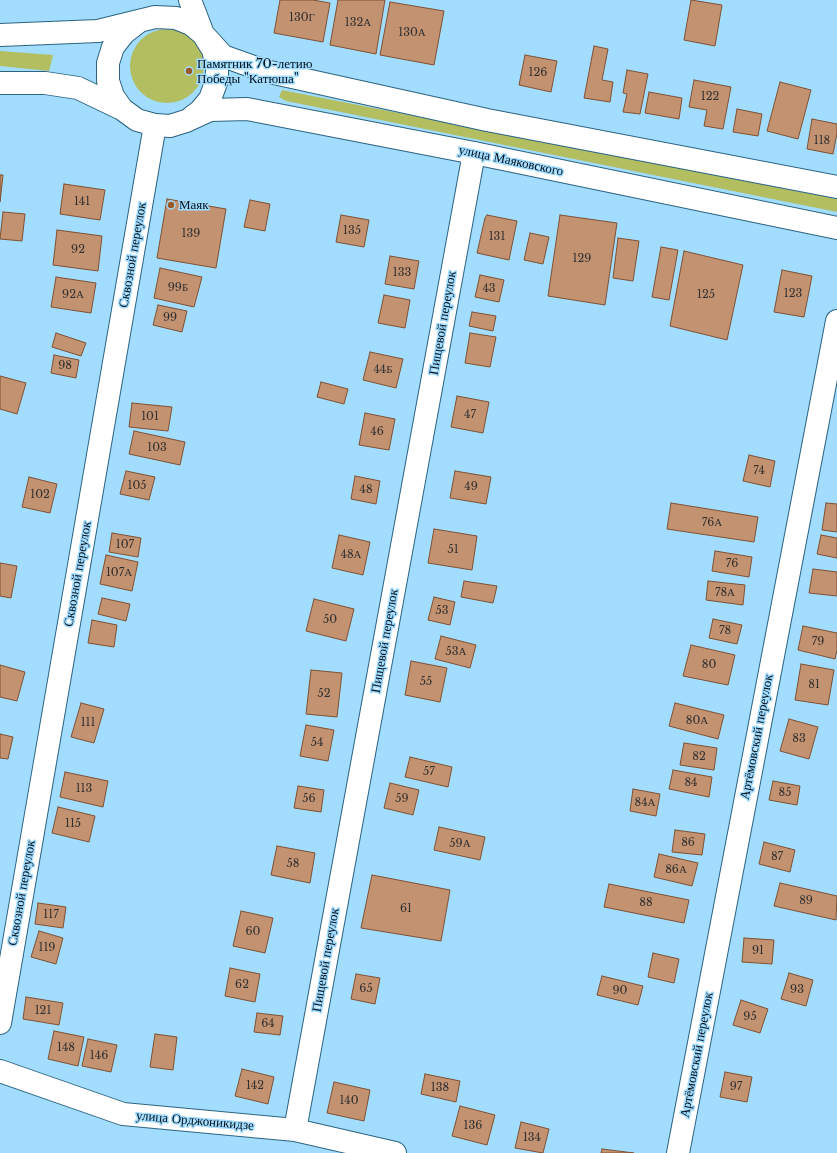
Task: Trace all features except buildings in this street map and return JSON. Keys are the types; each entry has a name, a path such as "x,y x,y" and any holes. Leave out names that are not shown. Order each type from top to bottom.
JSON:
{"street":[{"path":"190,0 203,34"},
{"name":"улица Маяковского","path":"160,8 176,18 191,24 203,34 223,56 265,71 487,120 837,187"},
{"name":"улица Маяковского","path":"0,35 98,31 160,8"},
{"name":"улица Маяковского","path":"122,109 113,96 108,81 108,63 113,47 124,32 160,8"},
{"name":"улица Маяковского","path":"186,121 200,111 210,99 216,80 217,66 213,50 203,34"},
{"name":"улица Маяковского","path":"0,83 46,83 78,88 122,109 137,120 155,125 170,126 186,121 210,110 247,109 474,153 837,228"},
{"name":"Сквозной переулок","path":"0,1023 155,125"},
{"name":"Пищевой переулок","path":"295,1130 474,153"},
{"name":"Артёмовский переулок","path":"678,1153 837,321"},
{"name":"улица Орджоникидзе","path":"0,1071 123,1114 295,1130 394,1153"}],"green space":[{"path":"167,29 181,32 193,40 201,52 204,66 201,80 193,92 181,100 167,103 153,100 141,92 133,80 130,66 133,52 141,40 153,32"},
{"path":"0,51 53,55 49,71 0,66"},
{"path":"282,90 837,199 837,212 286,101 279,97"}],"place":[{"name":"Памятник 70-летию Победы \"Катюша\"","path":"189,71"},
{"name":"Маяк","path":"171,205"}]}
